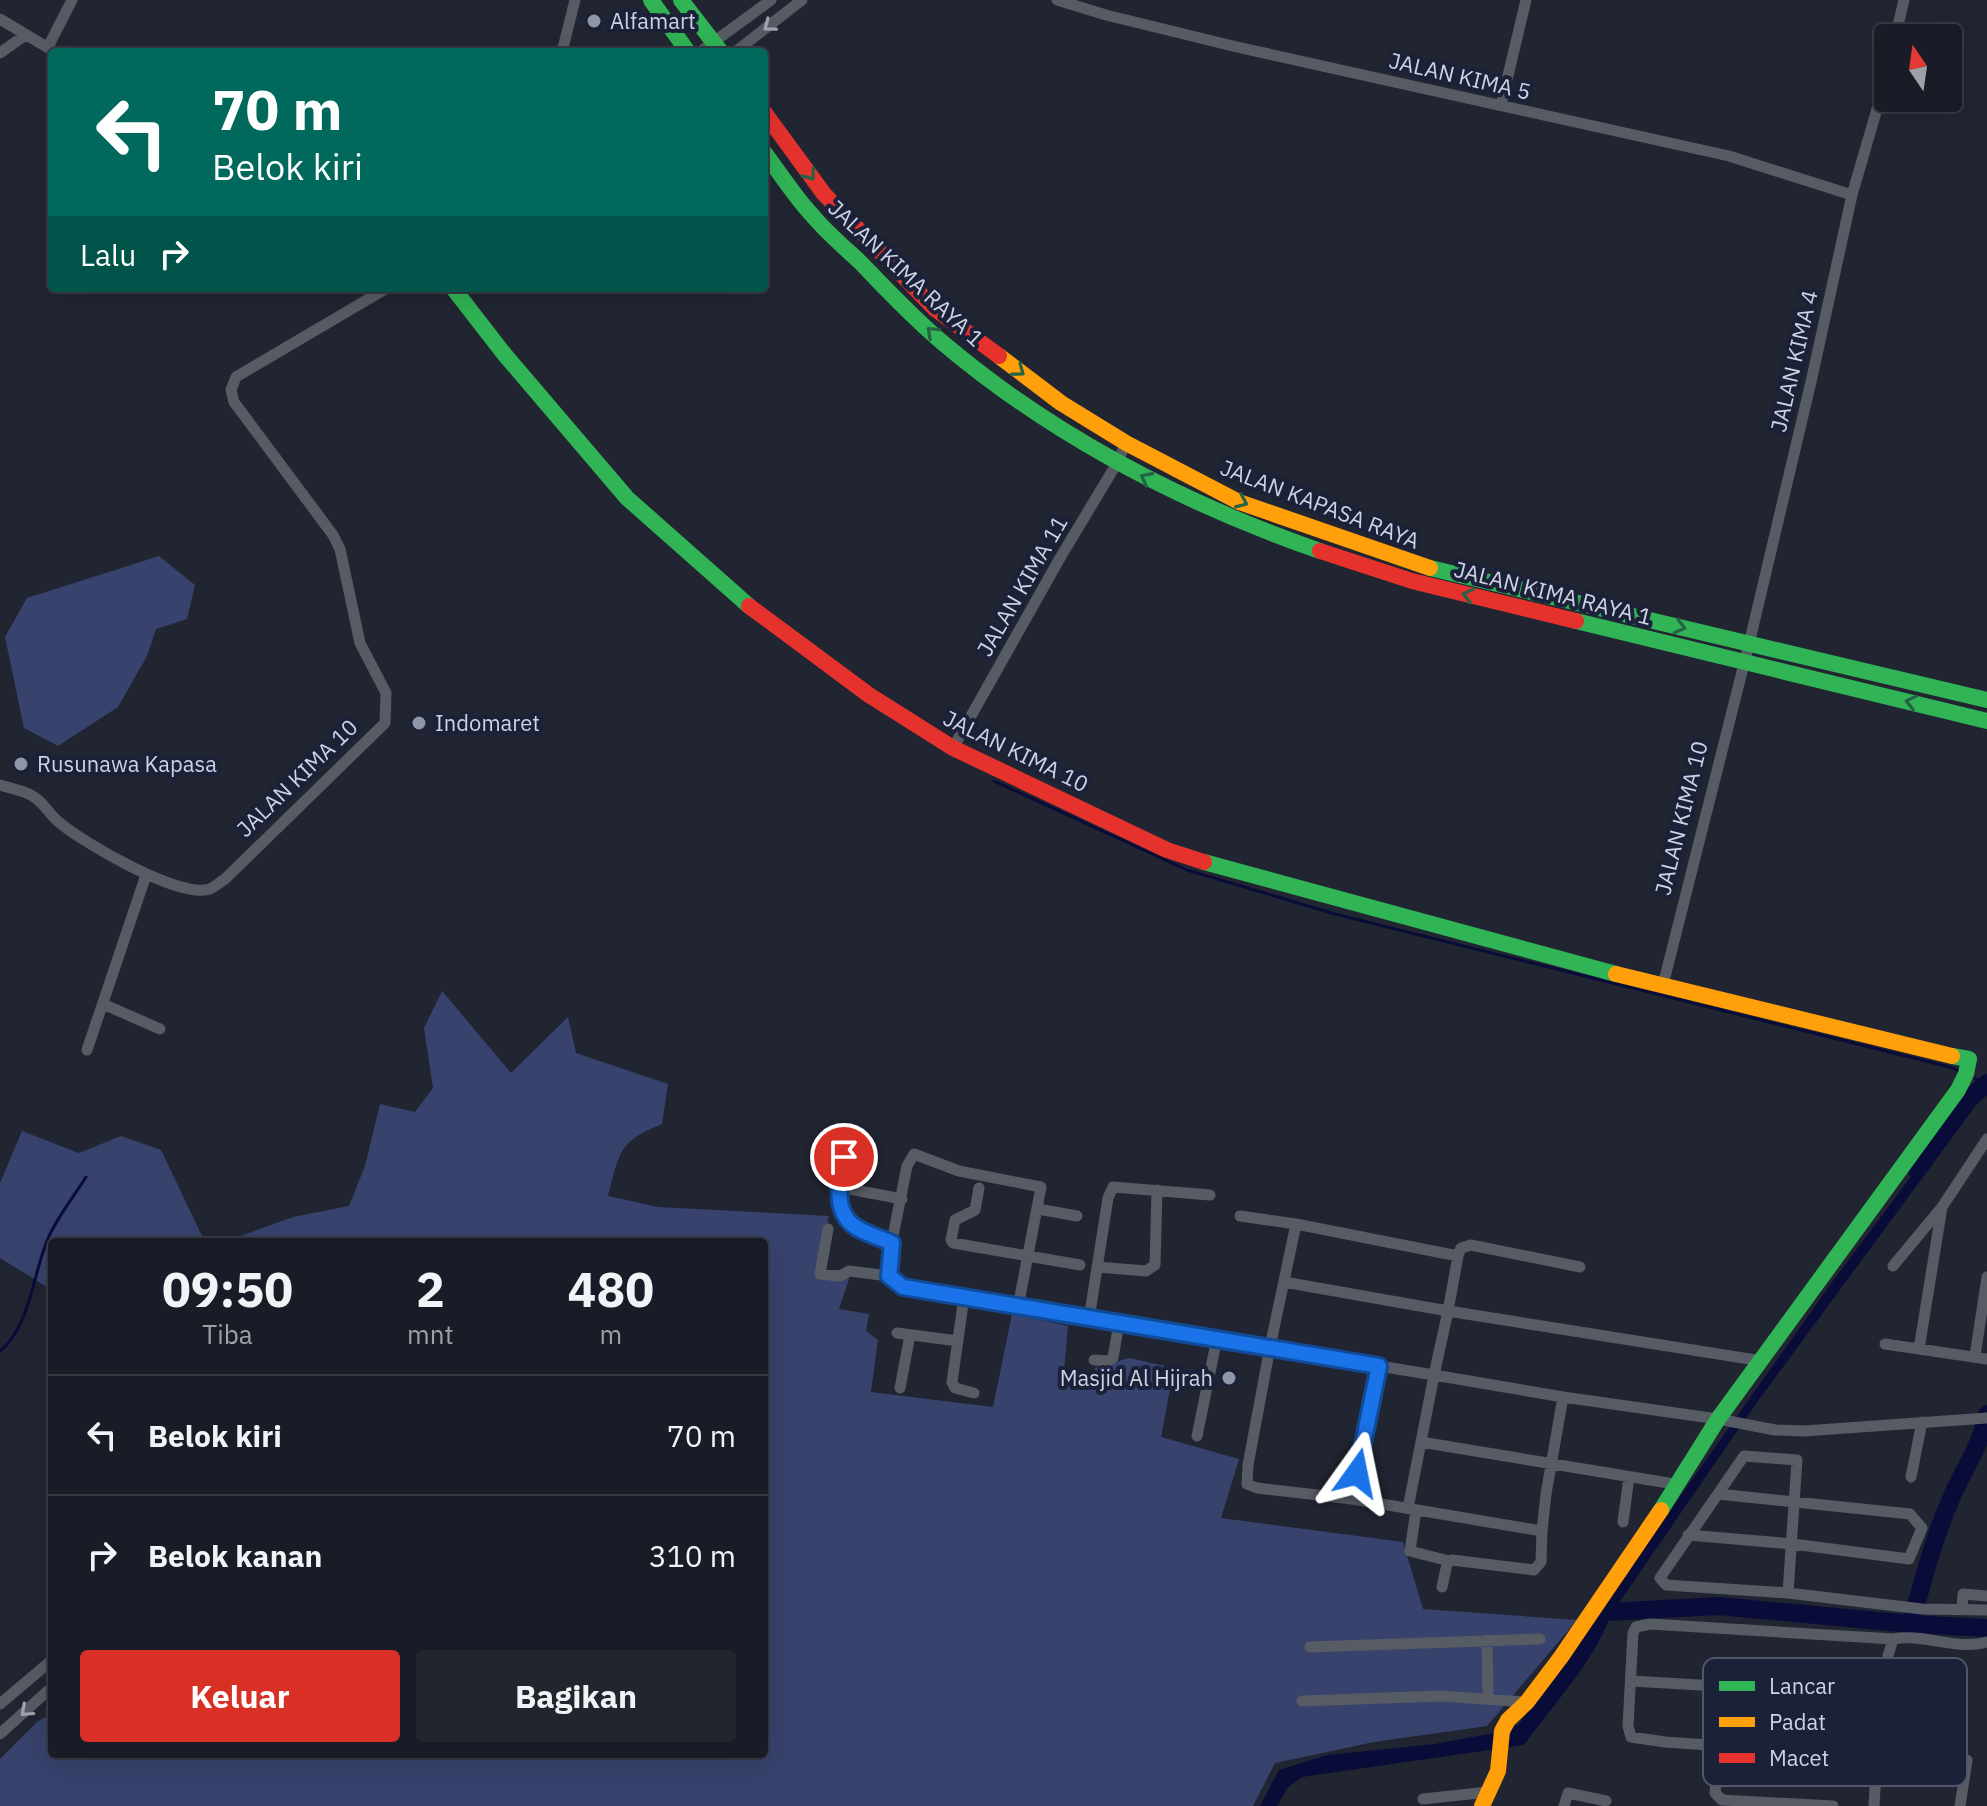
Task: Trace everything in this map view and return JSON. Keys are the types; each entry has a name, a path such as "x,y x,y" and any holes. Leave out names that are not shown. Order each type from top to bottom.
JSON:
{"main road":[{"path":"651,0 685,48"},
{"path":"681,0 710,48"},
{"name":"JALAN KAPASA RAYA","path":"768,117 824,194 934,308 1061,403 1126,443 1239,502 1416,565 1987,700"},
{"name":"JALAN KIMA RAYA 1","path":"768,157 809,212 953,352 1058,427 1117,463 1183,497 1265,532 1366,568 1987,721"},
{"name":"JALAN KIMA 10","path":"456,292 505,355 627,498 757,613 869,695 953,748 1167,850 1195,859 1548,957 1904,1046 1966,1057 1968,1072 1762,1361"},
{"path":"1485,1799 1498,1771 1502,1731 1508,1720 1527,1702 1593,1612 1675,1485 1724,1420 1762,1361"}],"street":[{"path":"53,48 72,0"},
{"path":"563,48 575,0"},
{"path":"712,48 771,0"},
{"path":"740,48 802,0"},
{"name":"JALAN KIMA 5","path":"1057,0 1185,35 1729,156 1852,195"},
{"path":"1501,105 1526,0"},
{"path":"1898,24 1904,0"},
{"path":"0,19 48,48"},
{"path":"0,53 24,36"},
{"name":"JALAN KIMA 4","path":"1744,662 1852,195 1876,112"},
{"name":"JALAN KIMA 10","path":"0,785 29,794 44,803 58,822 146,875 200,890 211,889 225,879 385,723 388,710 386,693 360,643 340,549 333,535 234,402 231,390 236,377 380,292"},
{"name":"JALAN KIMA 11","path":"953,748 1126,443"},
{"name":"JALAN KIMA 10","path":"1663,985 1744,662"},
{"path":"87,1050 146,875"},
{"path":"103,1004 160,1029"},
{"path":"852,1133 839,1187 846,1219 892,1243"},
{"path":"1893,1266 1942,1207 1987,1139"},
{"path":"889,1276 907,1166 911,1156 918,1154 959,1171 1038,1185 1041,1192 1018,1307"},
{"path":"1089,1319 1109,1192 1118,1186 1210,1195"},
{"path":"839,1187 902,1199"},
{"path":"979,1188 975,1210 955,1220 951,1242 1080,1265"},
{"path":"1097,1267 1146,1271 1155,1265 1157,1190"},
{"path":"1919,1349 1942,1207"},
{"path":"1038,1209 1077,1216"},
{"path":"1240,1216 1458,1256"},
{"path":"1296,1224 1270,1347 1247,1484 1542,1531"},
{"path":"828,1229 820,1274 840,1276 849,1271 889,1276 903,1287 1563,1397 1775,1430 1804,1431 1984,1418"},
{"path":"1563,1397 1542,1531 1541,1562 1534,1570 1449,1561 1410,1551 1421,1442 1461,1248 1471,1245 1580,1267"},
{"path":"1885,1344 1981,1357 1987,1277"},
{"path":"1284,1282 1762,1361"},
{"path":"964,1297 952,1386 974,1393"},
{"path":"1094,1360 1108,1361 1113,1358 1119,1323"},
{"path":"897,1333 958,1341"},
{"path":"900,1388 910,1335"},
{"path":"1197,1436 1217,1338"},
{"path":"1352,1499 1379,1366"},
{"path":"1911,1477 1922,1422"},
{"path":"1421,1442 1675,1485"},
{"path":"1788,1593 1797,1460 1744,1456 1660,1578 1666,1585 1788,1593 1922,1609 1987,1610"},
{"path":"1623,1522 1629,1477"},
{"path":"1688,1535 1909,1559 1922,1528 1910,1514 1718,1494"},
{"path":"1442,1587 1449,1561"},
{"path":"1962,1610 1963,1594 1987,1596"},
{"path":"1703,1744 1631,1737 1628,1726 1633,1633 1636,1627 1908,1638 1956,1644 1987,1642"},
{"path":"1310,1647 1540,1639"},
{"path":"1888,1658 1893,1639"},
{"path":"1487,1640 1488,1699"},
{"path":"0,1704 48,1663"},
{"path":"1632,1681 1703,1685"},
{"path":"0,1734 48,1691"},
{"path":"1302,1701 1441,1696 1527,1702"},
{"path":"1716,1786 1715,1793 1722,1800 1833,1806"},
{"path":"1874,1806 1875,1786"},
{"path":"1960,1806 1963,1786"},
{"path":"1564,1806 1568,1793 1606,1799"},
{"path":"1423,1799 1485,1799"}],"shaded area":[{"path":"159,556 195,585 187,619 156,629 147,656 118,707 58,746 24,728 5,637 27,598"},
{"path":"442,991 511,1073 568,1017 576,1053 668,1084 662,1124 628,1143 618,1159 608,1196 658,1207 829,1216 818,1271 851,1273 839,1309 869,1314 866,1331 878,1340 871,1392 993,1407 1012,1314 1068,1326 1063,1382 1094,1387 1095,1368 1129,1358 1174,1368 1161,1437 1239,1459 1221,1518 1403,1542 1423,1609 1577,1620 1487,1726 1374,1742 1275,1763 1253,1806 0,1806 0,1759 37,1722 48,1715 48,1758 768,1758 768,1238 235,1238 293,1217 349,1206 365,1166 380,1104 415,1112 433,1088 424,1028"},
{"path":"1987,1084 1987,1096 1982,1097 1755,1405 1612,1613 1595,1649 1524,1745 1302,1777 1288,1787 1277,1806 1260,1806 1279,1770 1327,1755 1435,1744 1505,1731 1519,1724 1830,1285 1979,1086"},
{"path":"22,1131 79,1153 121,1136 161,1150 202,1236 216,1238 48,1238 48,1288 0,1258 0,1183"}],"waterway":[{"path":"994,781 1187,870 1335,914 1959,1071"},
{"path":"1970,1076 1984,1083"},
{"path":"1917,1170 1963,1104 1987,1083"},
{"path":"48,1238 86,1177"},
{"path":"0,1351 25,1313 48,1239"},
{"path":"1911,1624 1940,1526 1977,1445 1987,1414"},
{"path":"1607,1612 1719,1606 1987,1628"}],"traffic: fast":[{"path":"651,0 685,48"},
{"path":"681,0 718,48"},
{"path":"768,157 823,227 921,324 985,377 1075,437 1170,489 1320,551"},
{"path":"456,292 505,355 627,498 749,606"},
{"path":"1430,568 1987,700"},
{"path":"1576,621 1987,721"},
{"path":"1204,862 1616,974"},
{"path":"1661,1510 1718,1419 1958,1090 1969,1059 1952,1056"}],"traffic: slow":[{"path":"999,356 1061,403 1126,443 1239,502 1430,568"},
{"path":"1616,974 1952,1056"},
{"path":"1482,1806 1498,1771 1502,1731 1508,1720 1527,1702 1561,1657 1661,1510"}],"traffic: jam":[{"path":"768,117 824,194 934,308 999,356"},
{"path":"1320,551 1412,581 1576,621"},
{"path":"749,606 869,695 953,748 1167,850 1204,862"}],"place":[{"name":"Alfamart","path":"594,21"},
{"name":"Indomaret","path":"419,723"},
{"name":"Rusunawa Kapasa","path":"21,764"},
{"name":"Masjid Al Hijrah","path":"1229,1378"}],"route":[{"path":"844,1157 839,1187 846,1219 892,1243 889,1276 903,1287 1379,1366 1357,1473"}]}
